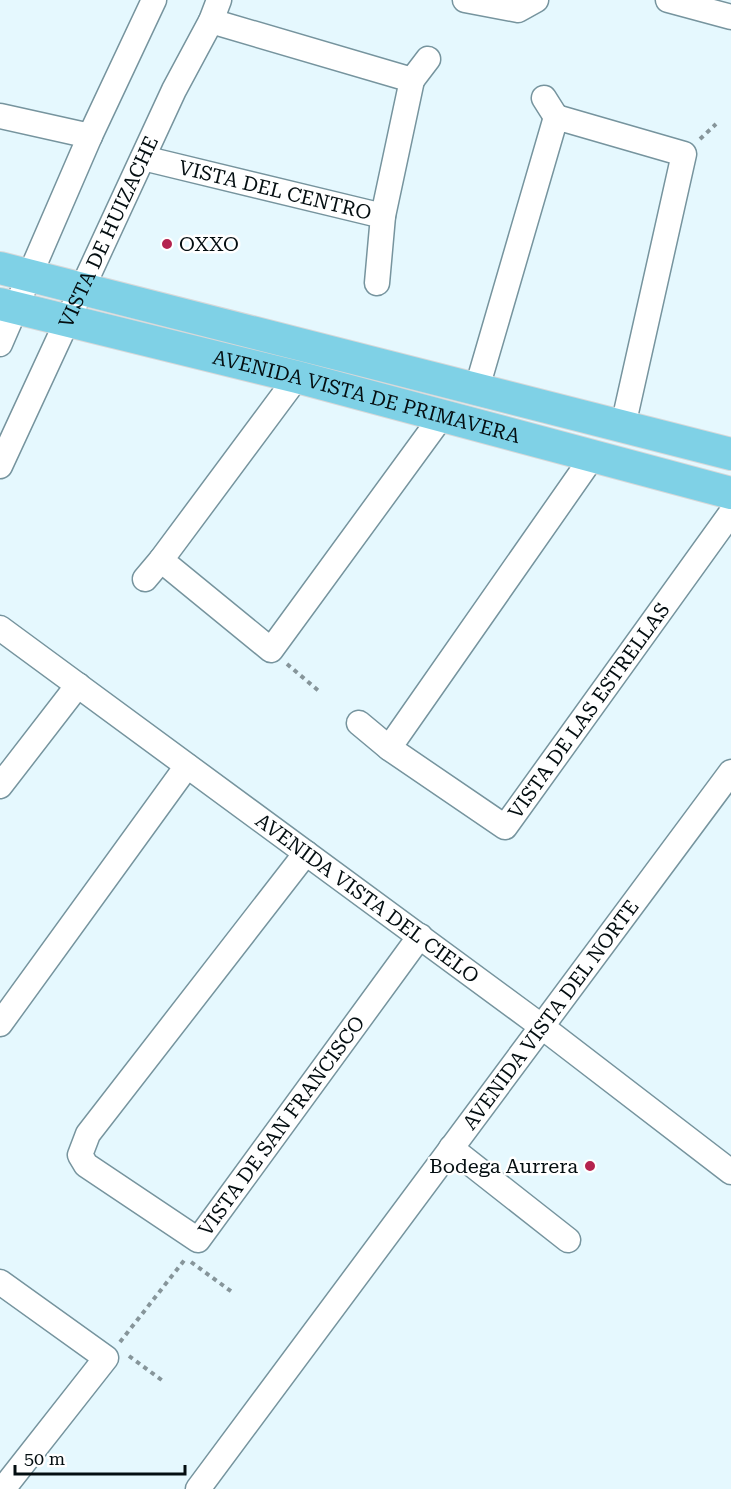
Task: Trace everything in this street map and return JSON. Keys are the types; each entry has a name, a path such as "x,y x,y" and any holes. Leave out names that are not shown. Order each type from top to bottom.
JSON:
{"main road":[{"name":"AVENIDA VISTA DE PRIMAVERA","path":"0,268 731,454"},
{"name":"AVENIDA VISTA DE PRIMAVERA","path":"8,307 297,377 731,494"}],"street":[{"path":"465,0 527,5"},
{"path":"668,0 693,3 731,17"},
{"path":"0,344 8,307 31,276 146,1"},
{"path":"215,11 412,80 428,59"},
{"name":"VISTA DE HUIZACHE","path":"0,466 174,90 215,11"},
{"name":"VISTA DEL CENTRO","path":"143,158 383,216 412,80"},
{"path":"477,388 550,108 684,154 623,426"},
{"path":"0,116 90,136"},
{"path":"377,284 383,216"},
{"path":"145,579 162,560 297,377"},
{"path":"162,560 271,650 442,416"},
{"path":"359,723 389,748 593,456"},
{"name":"VISTA DE LAS ESTRELLAS","path":"389,748 505,827 731,513"},
{"name":"AVENIDA VISTA DEL CIELO","path":"0,628 541,1026 731,1172"},
{"path":"0,786 78,685"},
{"path":"0,1024 187,765"},
{"name":"AVENIDA VISTA DEL NORTE","path":"198,1489 731,772"},
{"name":"VISTA DE SAN FRANCISCO","path":"306,853 88,1134 82,1146 80,1155 86,1165 192,1249 420,936"},
{"path":"451,1148 568,1240"},
{"path":"0,1282 111,1352 3,1489"}],"path":[{"path":"271,650 320,692"},
{"path":"163,1381 111,1352 192,1249 232,1292"}],"place":[{"name":"OXXO","path":"167,244"},
{"name":"Bodega Aurrera","path":"590,1166"}]}
